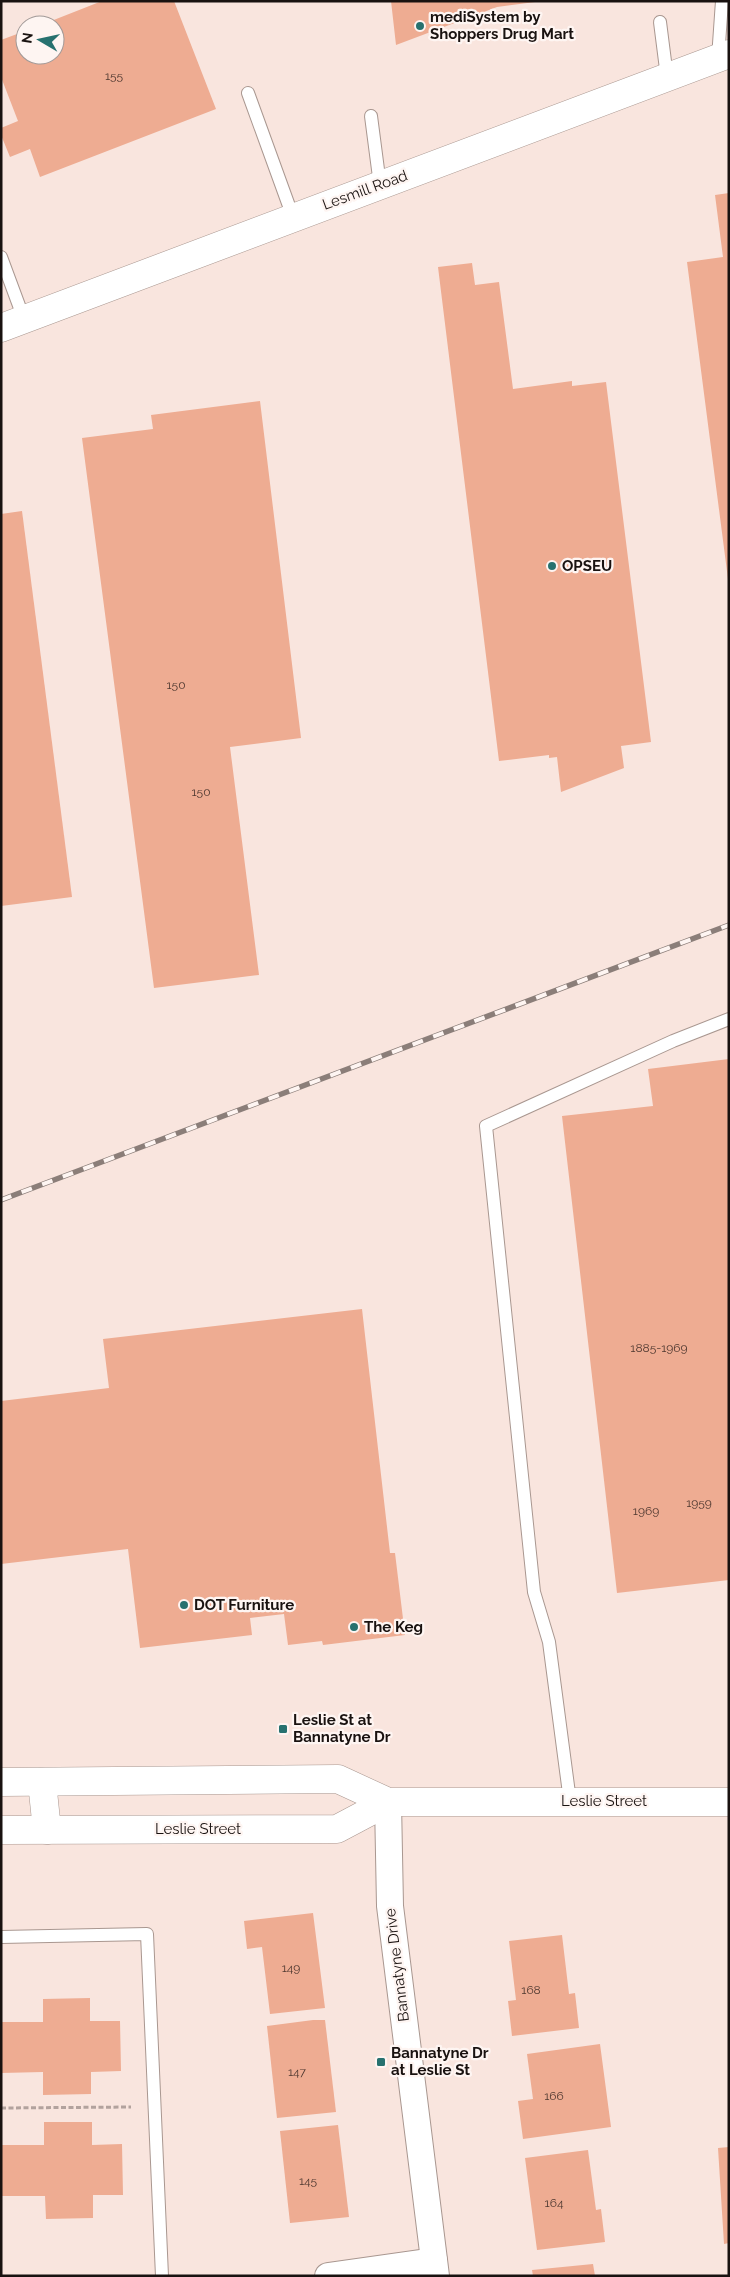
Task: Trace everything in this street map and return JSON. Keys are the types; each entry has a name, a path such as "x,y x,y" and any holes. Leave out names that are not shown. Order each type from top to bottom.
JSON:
{"main road":[{"name":"Lesmill Road","path":"13,324 293,216 724,56"},
{"name":"Leslie Street","path":"1,1782 338,1780 388,1802 729,1802"},
{"path":"42,1782 47,1830"},
{"name":"Leslie Street","path":"1,1830 337,1829 388,1802"}],"street":[{"name":"Bannatyne Drive","path":"388,1802 390,1906 435,2268"},
{"path":"328,2276 435,2268"}],"lane":[{"path":"722,1 724,56"},
{"path":"660,22 667,77"},
{"path":"248,93 278,181 293,216"},
{"path":"371,116 380,185"},
{"path":"1,257 13,324"},
{"path":"570,1801 549,1642 534,1592 486,1126 673,1041 729,1019"},
{"path":"1,1937 147,1934 162,2276"}],"path":[{"path":"1,2108 155,2107"}],"building":[{"path":"102,1 174,1 216,109 40,177 30,149 10,157 1,135 1,128 18,121 1,77 1,40 15,35 15,65 65,65 65,16"},
{"name":"mediSystem by Shoppers Drug Mart","path":"391,1 535,2 497,7 396,45"},
{"path":"729,193 728,579 687,262 723,257 715,195"},
{"name":"OPSEU","path":"472,263 475,285 499,282 513,389 572,381 572,386 606,382 651,742 621,746 624,768 561,792 557,757 549,758 549,755 499,761 438,267"},
{"path":"260,401 301,738 230,747 259,975 154,988 82,438 153,429 151,415"},
{"path":"22,511 72,897 1,906 1,514"},
{"path":"729,1059 729,1580 617,1593 562,1116 653,1106 648,1069"},
{"path":"362,1309 390,1553 395,1553 405,1635 323,1645 322,1641 288,1645 284,1614 250,1618 252,1635 140,1648 128,1549 1,1564 1,1401 109,1388 103,1339"},
{"path":"313,1913 325,2008 270,2014 262,1947 247,1949 244,1921"},
{"path":"562,1935 569,1994 575,1993 579,2028 512,2036 508,2001 516,2000 509,1941"},
{"path":"90,1998 90,2021 120,2021 121,2071 91,2072 91,2094 43,2095 43,2072 1,2073 1,2022 43,2022 43,1999"},
{"path":"325,2020 336,2112 277,2118 267,2026"},
{"path":"600,2044 611,2127 523,2139 518,2101 533,2099 527,2054"},
{"path":"44,2122 92,2122 92,2145 122,2144 123,2195 93,2195 93,2218 46,2219 45,2196 1,2196 1,2145 44,2145"},
{"path":"338,2125 349,2217 290,2223 280,2131"},
{"path":"729,2147 729,2243 724,2244 718,2148"},
{"path":"588,2150 596,2210 601,2209 605,2242 537,2250 525,2158"},
{"path":"593,2264 595,2276 533,2276 532,2270"}],"railway":[{"path":"1,1200 729,925"}],"place":[{"name":"mediSystem by Shoppers Drug Mart","path":"420,26"},
{"name":"OPSEU","path":"552,566"},
{"name":"DOT Furniture","path":"184,1605"},
{"name":"The Keg","path":"354,1627"},
{"name":"Leslie St at Bannatyne Dr","path":"283,1729"},
{"name":"Bannatyne Dr at Leslie St","path":"381,2062"}]}
